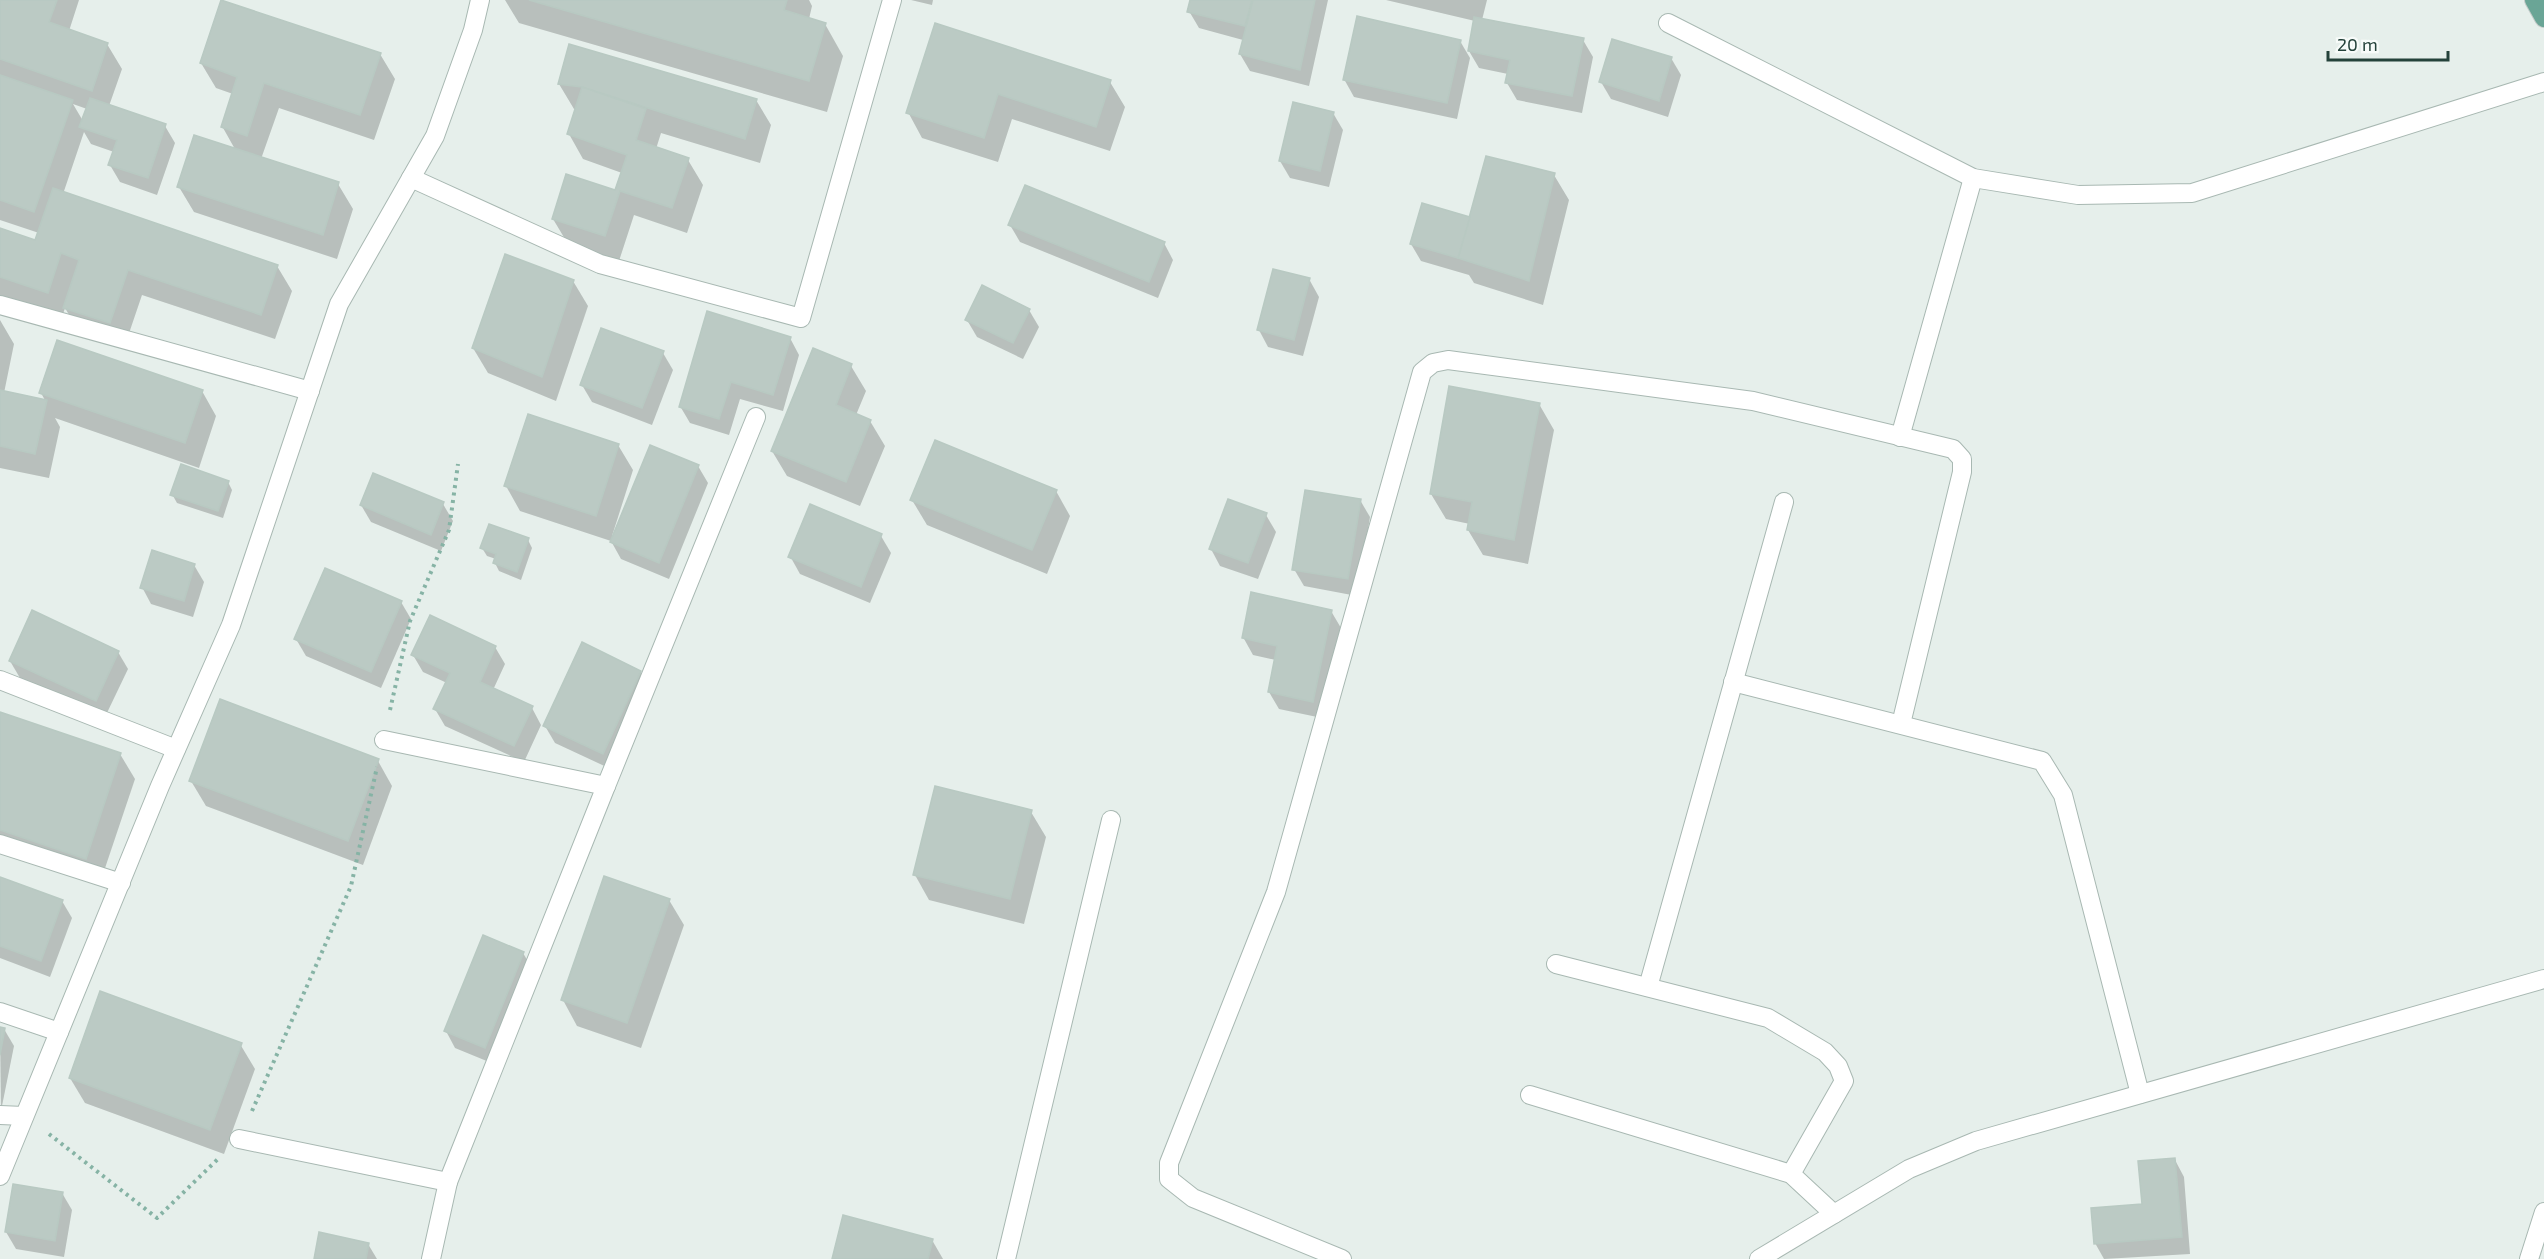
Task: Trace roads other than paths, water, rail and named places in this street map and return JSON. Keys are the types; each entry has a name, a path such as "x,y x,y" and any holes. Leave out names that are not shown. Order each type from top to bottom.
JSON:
{"main road":[{"path":"2534,0 2544,18"}],"street":[{"path":"0,1176 176,749 231,624 339,304 435,136 473,30 480,0"},
{"path":"411,178 600,264 801,318 892,0"},
{"path":"1668,23 1973,178 2078,195 2192,193 2544,82"},
{"path":"1900,437 1973,178"},
{"path":"0,305 310,391"},
{"path":"1341,1259 1193,1198 1169,1179 1169,1164 1276,892 1422,372 1433,363 1448,360 1741,399 1953,449 1962,459 1962,472 1901,724"},
{"path":"431,1259 448,1182 756,417"},
{"path":"1648,987 1784,502"},
{"path":"0,680 176,749"},
{"path":"1733,682 2042,761 2063,795 2140,1094"},
{"path":"384,740 606,786"},
{"path":"1006,1259 1111,820"},
{"path":"0,844 121,883"},
{"path":"1556,964 1768,1018 1825,1052 1838,1066 1844,1081 1791,1174"},
{"path":"1759,1259 1910,1169 1976,1141 2544,979"},
{"path":"0,1012 59,1032"},
{"path":"1530,1095 1791,1174 1834,1214"},
{"path":"0,1115 24,1116"},
{"path":"239,1139 448,1182"},
{"path":"2529,1259 2544,1212"}]}
